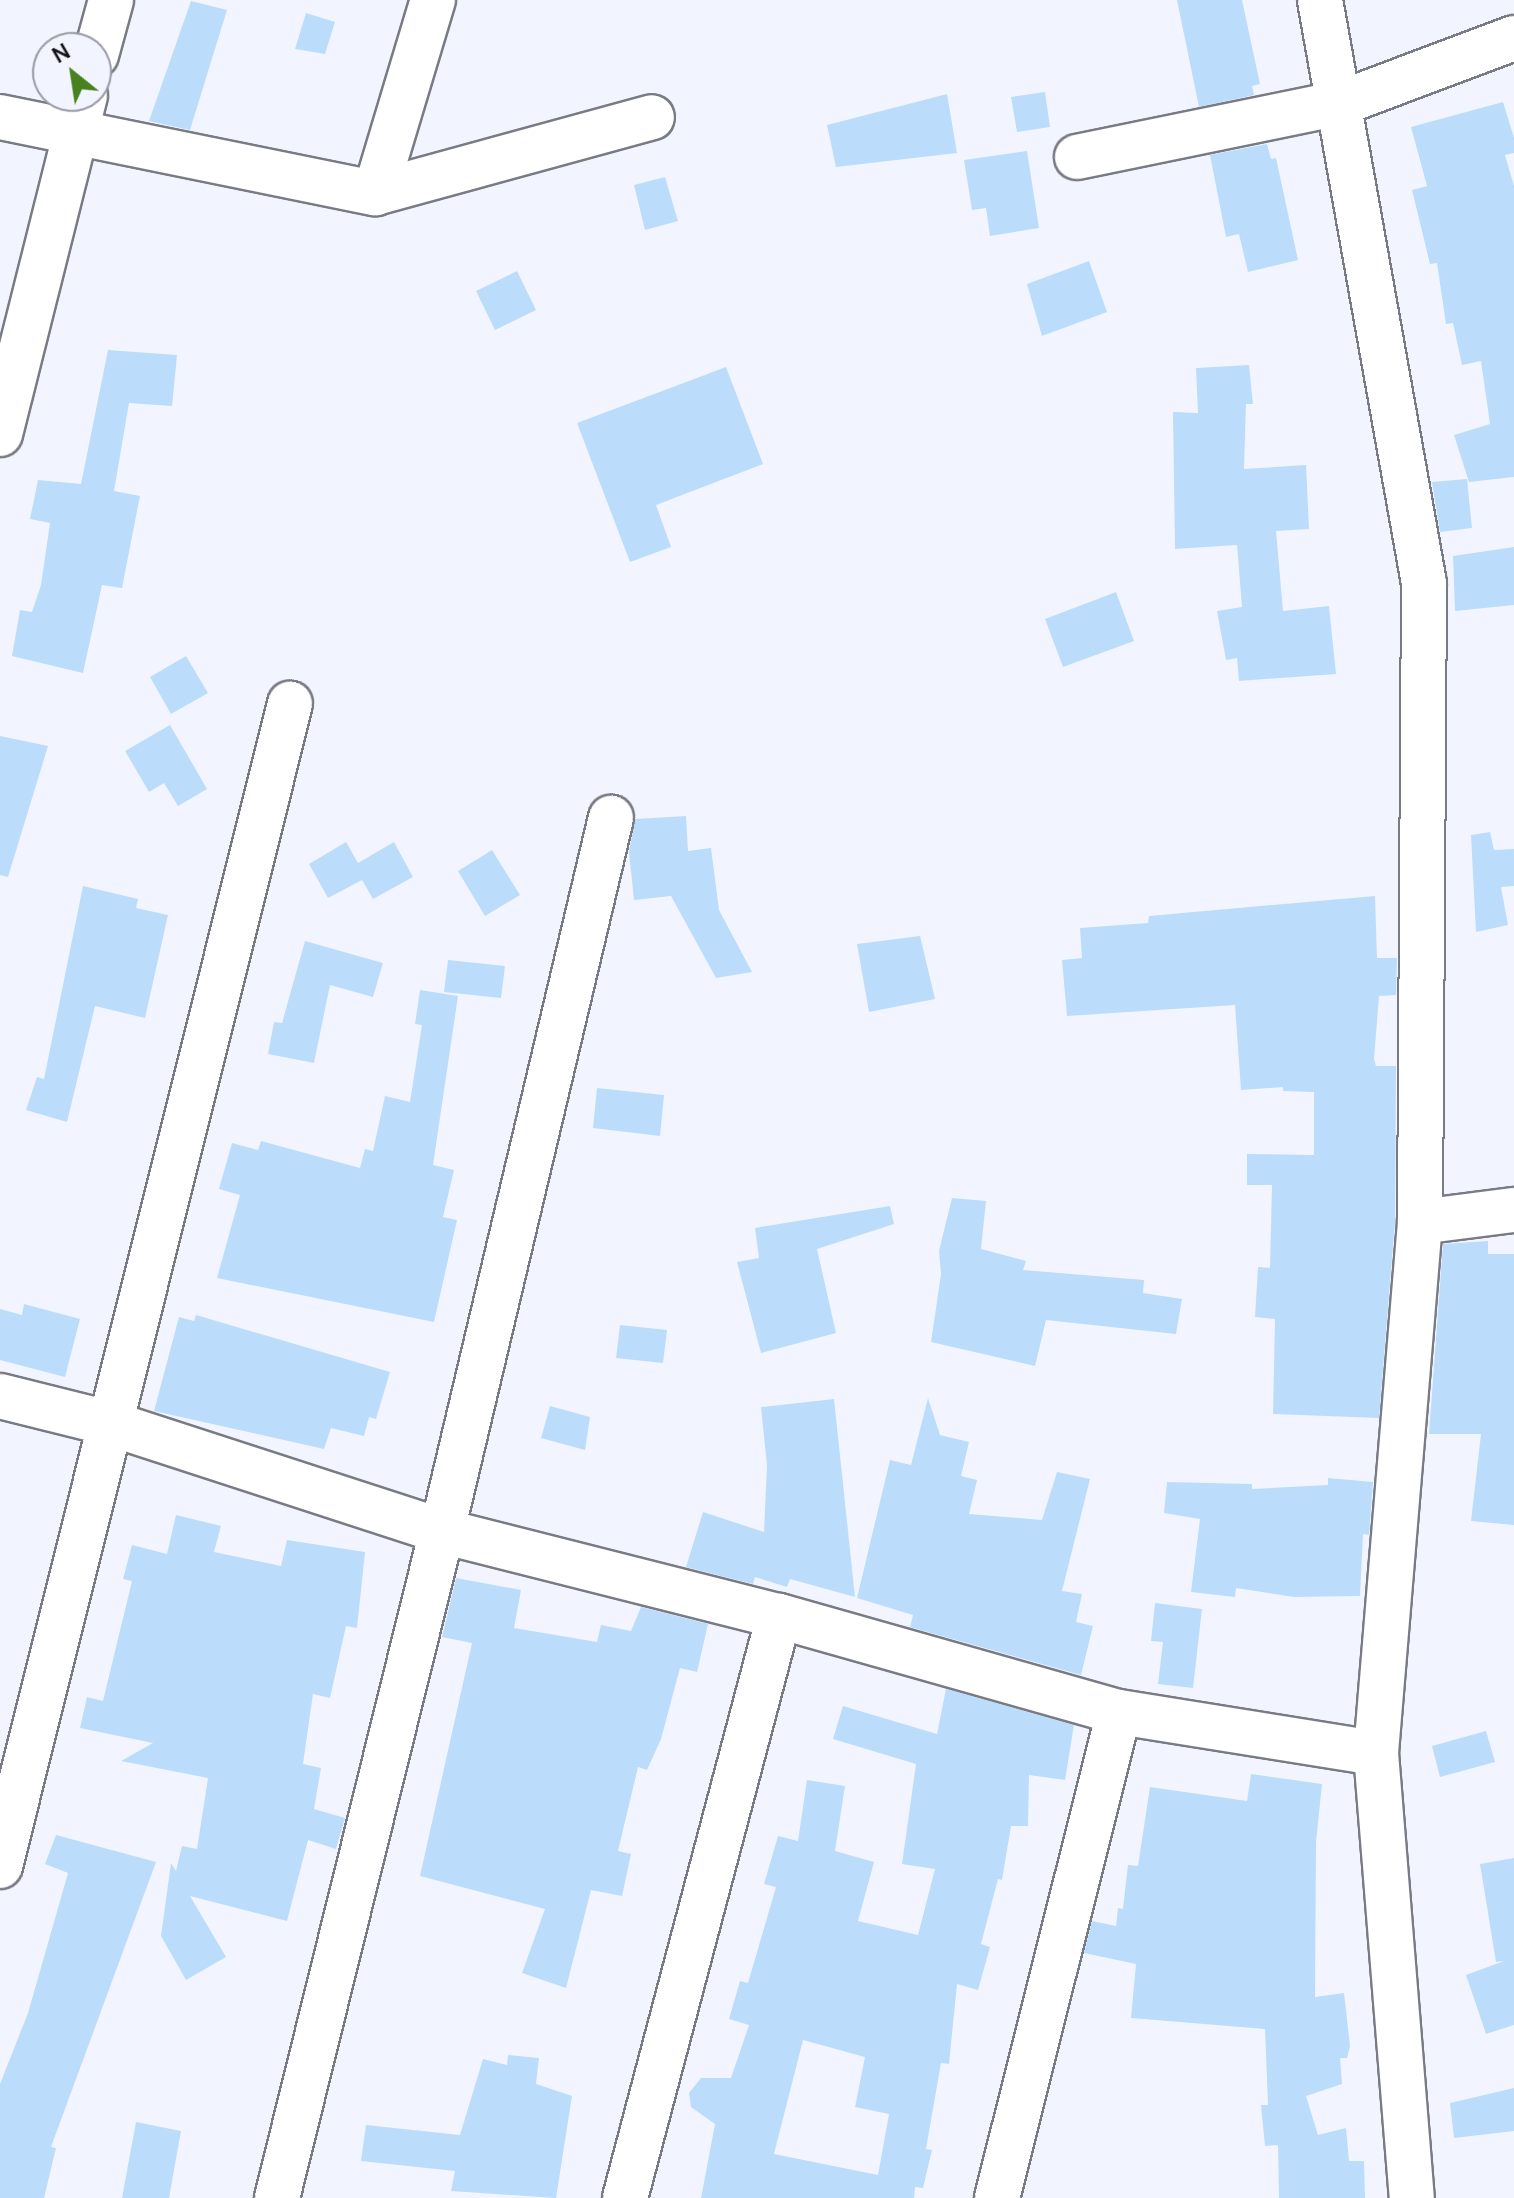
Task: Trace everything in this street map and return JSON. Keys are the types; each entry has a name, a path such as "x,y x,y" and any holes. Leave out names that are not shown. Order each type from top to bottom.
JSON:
{"street":[{"path":"102,32 111,0"},
{"path":"375,193 433,0"},
{"path":"1320,0 1341,103 1424,583 1420,1222 1376,1753 1412,2198"},
{"path":"1077,157 1341,103 1514,38"},
{"path":"0,434 80,115"},
{"path":"0,117 80,115 375,193 652,117"},
{"path":"0,1866 290,704"},
{"path":"277,2198 442,1531 611,818"},
{"path":"1420,1222 1514,1210"},
{"path":"0,1396 112,1424 442,1531 779,1616 1119,1712 1376,1753"},
{"path":"625,2198 779,1616"},
{"path":"997,2198 1119,1712"}],"building":[{"path":"1177,0 1242,0 1260,84 1252,86 1254,95 1199,107"},
{"path":"191,1 227,10 190,130 149,121"},
{"path":"306,13 335,22 325,54 295,49"},
{"path":"1045,92 1050,127 1017,132 1011,97"},
{"path":"947,94 957,153 836,167 827,125"},
{"path":"1503,102 1514,138 1514,153 1505,155 1514,186 1514,477 1469,482 1454,435 1490,424 1481,361 1462,365 1453,323 1446,324 1437,263 1430,264 1412,190 1427,186 1411,127"},
{"path":"1267,144 1271,159 1276,158 1298,260 1248,272 1239,234 1226,237 1210,155"},
{"path":"1027,151 1039,228 990,236 986,208 972,210 964,160"},
{"path":"665,177 678,221 645,230 634,185"},
{"path":"1089,261 1107,312 1042,336 1027,284"},
{"path":"517,271 536,310 495,330 476,291"},
{"path":"108,350 177,355 172,406 129,403 114,491 140,496 122,588 102,585 83,673 12,656 20,610 32,612 41,585 50,523 30,519 38,480 81,484"},
{"path":"1249,365 1253,404 1246,404 1244,469 1306,465 1309,529 1276,531 1283,611 1329,606 1336,674 1239,681 1237,658 1226,660 1217,611 1242,607 1237,545 1175,549 1173,412 1198,413 1196,368"},
{"path":"726,367 763,464 656,505 671,547 630,562 577,423"},
{"path":"1467,479 1472,528 1440,532 1432,482"},
{"path":"1514,547 1514,605 1455,611 1453,556"},
{"path":"1116,592 1134,641 1063,667 1045,619"},
{"path":"186,656 208,693 171,714 150,677"},
{"path":"170,725 207,789 178,806 164,783 149,792 125,751"},
{"path":"0,736 48,746 8,877 0,875"},
{"path":"686,816 688,851 711,848 719,910 752,972 716,978 671,896 634,900 629,852 635,819"},
{"path":"1490,832 1494,850 1514,849 1514,886 1501,887 1508,925 1476,932 1471,835"},
{"path":"346,842 358,863 394,842 413,877 373,899 362,880 328,898 309,864"},
{"path":"492,850 520,895 485,916 458,871"},
{"path":"83,886 138,899 136,908 168,915 145,1018 95,1006 67,1122 26,1110 37,1077 44,1079"},
{"path":"1375,896 1377,958 1397,958 1396,995 1379,996 1374,1059 1376,1066 1396,1066 1395,1221 1379,1418 1273,1414 1275,1319 1255,1317 1258,1267 1270,1268 1272,1185 1247,1185 1247,1154 1314,1155 1314,1092 1283,1091 1283,1087 1241,1090 1235,1005 1067,1016 1062,960 1082,958 1080,928 1148,923 1149,916"},
{"path":"920,936 935,999 869,1012 857,944"},
{"path":"305,941 383,963 373,997 330,985 314,1063 268,1054 274,1022 282,1023"},
{"path":"448,960 505,966 501,998 444,992"},
{"path":"420,990 458,996 433,1165 454,1170 443,1217 457,1220 434,1322 217,1278 240,1195 219,1189 232,1143 258,1150 261,1141 360,1168 365,1149 373,1151 385,1096 410,1102 422,1025 415,1024"},
{"path":"597,1088 664,1095 660,1136 593,1128"},
{"path":"952,1198 986,1201 981,1249 1026,1261 1023,1270 1144,1280 1143,1293 1182,1299 1176,1334 1046,1320 1035,1366 931,1342 941,1274 939,1251"},
{"path":"890,1206 894,1224 817,1249 836,1333 761,1353 737,1262 759,1258 755,1228"},
{"path":"1488,1241 1488,1254 1514,1254 1514,1525 1471,1521 1481,1434 1429,1434 1443,1244"},
{"path":"24,1304 80,1319 65,1377 0,1360 0,1309 22,1315"},
{"path":"196,1315 390,1372 376,1419 369,1417 364,1436 331,1428 324,1449 154,1411 179,1317 194,1321"},
{"path":"620,1325 667,1330 663,1363 616,1358"},
{"path":"928,1398 940,1435 969,1442 961,1476 977,1480 969,1514 1042,1520 1057,1472 1090,1479 1062,1591 1082,1594 1076,1622 1093,1626 1081,1675 910,1627 913,1615 857,1598 890,1460 911,1465"},
{"path":"834,1399 855,1597 790,1579 787,1587 755,1577 753,1584 686,1567 703,1512 764,1532 767,1466 761,1407"},
{"path":"550,1406 590,1417 585,1450 541,1438"},
{"path":"1328,1478 1373,1482 1369,1535 1363,1534 1360,1596 1294,1597 1236,1588 1235,1597 1191,1592 1200,1519 1164,1513 1167,1482 1252,1484 1252,1489 1328,1485"},
{"path":"176,1515 221,1526 214,1552 281,1566 287,1540 365,1552 357,1628 346,1626 330,1698 313,1694 303,1764 321,1768 314,1809 345,1818 336,1849 308,1840 287,1921 190,1896 226,1957 186,1980 161,1936 171,1863 176,1871 182,1846 197,1849 208,1778 121,1761 153,1743 80,1728 87,1697 103,1701 132,1581 123,1579 132,1545 167,1554"},
{"path":"456,1578 521,1590 514,1628 597,1642 601,1625 631,1631 641,1607 708,1624 697,1672 680,1668 661,1739 647,1770 638,1767 618,1851 631,1854 622,1896 591,1890 566,1988 522,1973 545,1909 420,1876 472,1643 442,1637"},
{"path":"1155,1603 1202,1609 1193,1688 1158,1684 1163,1642 1151,1641"},
{"path":"946,1689 1074,1725 1065,1780 1029,1775 1028,1826 1011,1826 1002,1880 998,1879 981,1944 990,1947 978,1990 957,1984 949,2064 941,2063 926,2149 932,2150 923,2188 915,2187 914,2198 701,2198 715,2124 691,2107 689,2093 701,2078 731,2078 749,2025 729,2019 740,1981 748,1983 776,1887 764,1884 778,1836 798,1841 807,1780 845,1786 835,1851 874,1862 858,1921 918,1935 935,1869 902,1864 916,1764 833,1739 843,1706 937,1734","holes":["803,2040 865,2057 855,2107 889,2114 878,2175 774,2154"]},
{"path":"1486,1731 1495,1762 1440,1777 1432,1746"},
{"path":"1251,1774 1322,1784 1316,1842 1315,1997 1344,1993 1350,2046 1347,2058 1340,2058 1342,2084 1306,2096 1318,2135 1346,2128 1349,2161 1364,2161 1365,2198 1279,2198 1278,2145 1265,2146 1261,2105 1268,2105 1265,2029 1131,2018 1136,1964 1084,1953 1092,1921 1116,1926 1118,1908 1123,1909 1128,1865 1138,1866 1150,1787 1247,1801"},
{"path":"56,1835 156,1862 51,2147 56,2148 44,2198 0,2198 0,2084 28,2013 68,1873 45,1864"},
{"path":"1514,1858 1514,2025 1486,2034 1466,1975 1504,1961 1496,1962 1480,1864"},
{"path":"508,2055 539,2058 536,2084 572,2096 556,2198 451,2191 455,2171 361,2161 366,2125 460,2135 483,2059 507,2065"},
{"path":"1514,2088 1514,2131 1454,2138 1450,2103"},
{"path":"136,2122 181,2131 169,2198 122,2198"}]}
